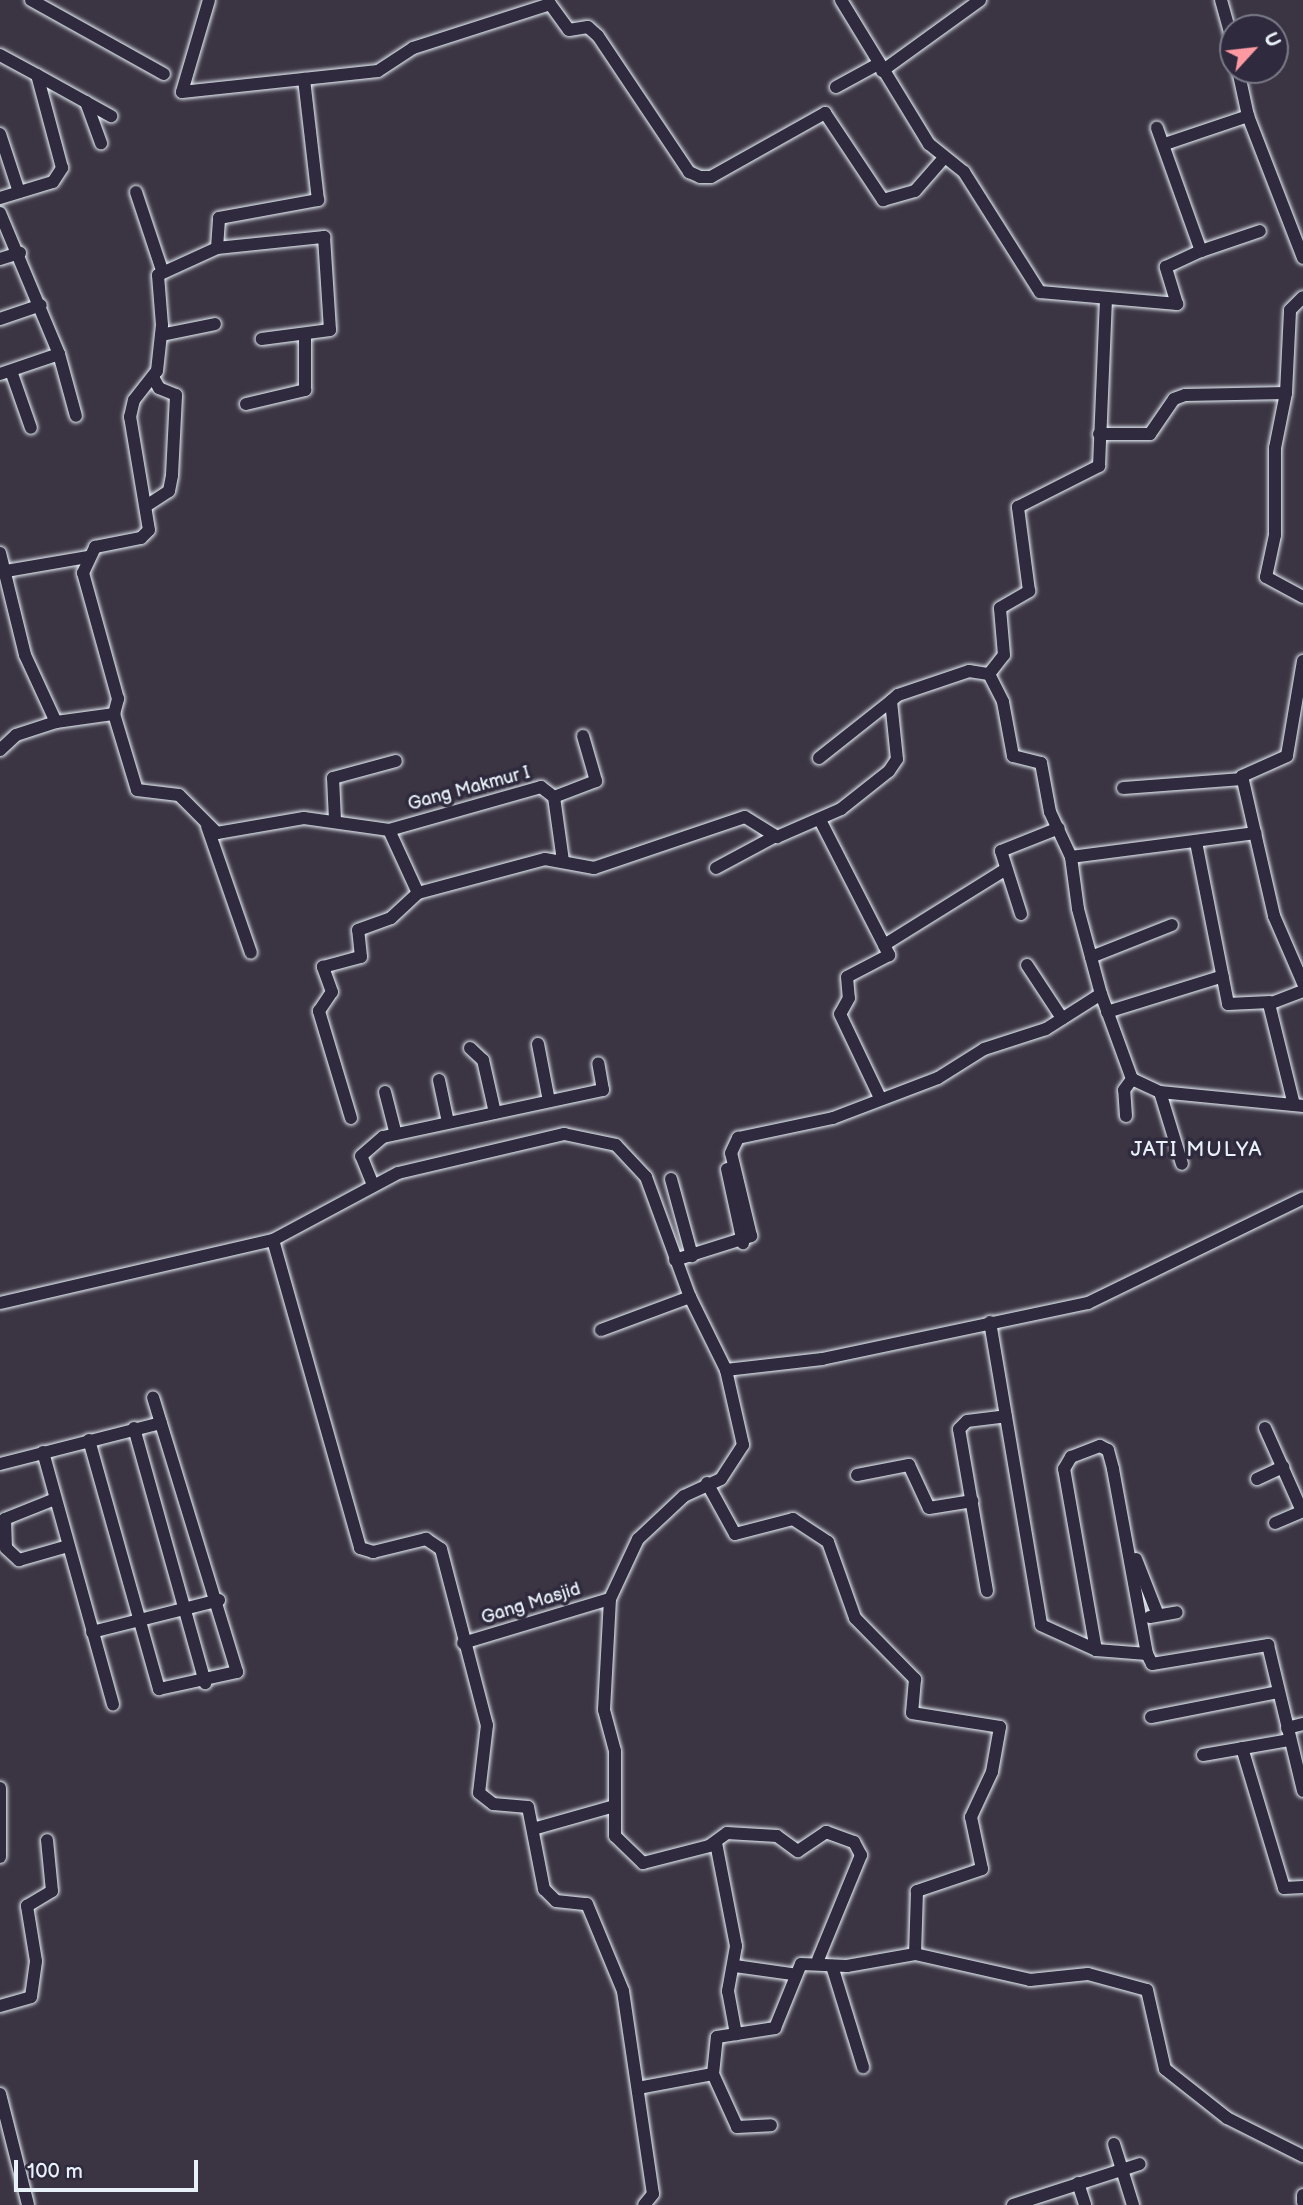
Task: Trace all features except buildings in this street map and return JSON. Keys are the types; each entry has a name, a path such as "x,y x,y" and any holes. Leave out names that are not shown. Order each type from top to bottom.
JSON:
{"street":[{"path":"31,0 164,74"},
{"path":"209,0 183,92 387,69 413,48 550,4 569,30 587,27 598,36 689,172 700,177 711,177 825,113 883,200 915,191 943,159"},
{"path":"841,0 880,68 943,159 964,172 1035,290 1106,302 1175,306 1166,267 1201,251 1260,231"},
{"path":"836,87 880,68 980,0"},
{"path":"0,55 111,116"},
{"path":"0,198 53,182 62,168 37,75"},
{"path":"217,248 219,218 318,200 304,79"},
{"path":"1241,84 1248,116 1303,258"},
{"path":"86,102 101,144"},
{"path":"1165,144 1248,116"},
{"path":"1157,128 1165,144 1201,251"},
{"path":"0,134 19,192"},
{"path":"135,192 162,270 161,335 153,377 131,406 148,534 95,547 87,556 83,584 118,699 114,714 137,790 175,793 205,823 222,833 267,820 335,820 389,830 418,893"},
{"path":"0,213 20,253 59,354 76,416"},
{"path":"162,270 217,248 324,237 331,327 327,333 262,339"},
{"path":"0,259 20,253"},
{"path":"1303,297 1290,310 1286,393 1274,458 1275,535 1266,577 1303,597"},
{"path":"819,758 891,701 943,677 989,674 1004,655 1000,608 1029,591 1018,507 1097,468 1106,302"},
{"path":"0,319 41,306"},
{"path":"161,335 215,324"},
{"path":"246,404 305,390 305,335"},
{"path":"31,428 6,373 59,354"},
{"path":"146,506 169,491 172,475 176,395 159,388 153,377"},
{"path":"1099,434 1154,432 1171,402 1185,395 1286,393"},
{"path":"0,553 25,655 56,722"},
{"path":"6,571 87,556"},
{"path":"1123,788 1243,779 1287,756 1303,661"},
{"path":"989,674 1003,702 1013,756 1041,763 1059,828 1072,857 1091,957 1101,994 1132,1079 1160,1092 1298,1106 1270,1002"},
{"path":"716,868 772,838 820,820 896,762 891,701"},
{"path":"0,750 16,735 56,722 114,714"},
{"path":"563,861 554,797 595,783 583,736"},
{"path":"335,820 333,778 396,761"},
{"path":"1243,779 1274,916 1303,984"},
{"name":"Gang Makmur I","path":"389,830 541,787 554,797"},
{"path":"351,1118 319,1011 332,992 324,966 361,957 358,930 391,918 418,893 545,859 594,869 745,817 772,838"},
{"path":"820,820 884,945 888,958 847,977 849,998 840,1014 880,1098"},
{"path":"205,823 251,953"},
{"path":"1021,914 1006,870 1002,848 1059,828"},
{"path":"1072,857 1255,833"},
{"path":"1196,842 1229,1004 1270,1002 1303,990"},
{"path":"884,945 1006,870"},
{"path":"1091,957 1172,925"},
{"path":"1027,965 1062,1018"},
{"path":"1107,1012 1223,976"},
{"path":"675,1260 743,1243 751,1233 731,1153 738,1138 833,1118 938,1078 984,1049 1062,1018 1101,994"},
{"path":"538,1044 549,1101"},
{"path":"470,1048 483,1060 495,1113"},
{"path":"373,1185 361,1155 395,1131 603,1090 598,1063"},
{"path":"1126,1116 1124,1090 1132,1079"},
{"path":"439,1080 447,1119"},
{"path":"385,1092 395,1131"},
{"path":"1160,1092 1182,1164"},
{"path":"0,1303 273,1240 373,1185 430,1162 564,1134 601,1138 646,1177 690,1297 726,1370 743,1445 721,1479 707,1483 684,1496 626,1552 610,1599 604,1710 615,1751 611,1807 617,1843 641,1863 716,1843 727,1833 777,1836 800,1851 829,1831 858,1846 861,1855 818,1960 792,1974 735,1966"},
{"path":"726,1166 743,1243"},
{"path":"671,1178 692,1256"},
{"path":"726,1370 822,1359 1117,1292 1303,1198"},
{"path":"273,1240 360,1548 373,1552 426,1539 438,1544 488,1734 479,1793 494,1804 525,1804 550,1897 584,1902 592,1911 623,1991 653,2194 644,2205"},
{"path":"601,1330 690,1297"},
{"path":"990,1322 1041,1625 1096,1650 1147,1654"},
{"path":"89,1440 137,1619 159,1689 205,1683 239,1670 153,1398"},
{"path":"987,1591 960,1426 1006,1416"},
{"path":"0,1464 161,1423"},
{"path":"134,1429 205,1683"},
{"path":"1265,1429 1303,1511 1275,1522"},
{"path":"1096,1650 1064,1469 1071,1457 1105,1446 1150,1662 1159,1664 1268,1645 1303,1791"},
{"path":"43,1452 113,1704"},
{"path":"856,1475 909,1465 929,1508 972,1501"},
{"path":"1257,1479 1283,1467"},
{"path":"707,1483 736,1534 793,1519 828,1542 855,1618 915,1679 912,1713 1000,1729 989,1780 971,1817 983,1868 917,1891 915,1954"},
{"path":"55,1499 8,1515 2,1527 6,1548 19,1560 68,1546"},
{"path":"1124,1529 1158,1615"},
{"name":"Gang Masjid","path":"463,1643 610,1599"},
{"path":"92,1632 219,1600"},
{"path":"1141,1619 1177,1612"},
{"path":"1151,1717 1279,1692"},
{"path":"1203,1755 1242,1748 1288,1734 1303,1724"},
{"path":"1242,1748 1284,1888 1303,1887"},
{"path":"0,1788 0,1857"},
{"path":"533,1829 611,1807"},
{"path":"0,2006 31,1997 36,1961 27,1906 51,1891 47,1840"},
{"path":"716,1843 735,1966 728,1995 736,2034"},
{"path":"818,1960 832,1966 915,1954 1030,1980 1088,1974 1147,1990 1164,2069 1227,2118 1303,2156"},
{"path":"832,1966 863,2067"},
{"path":"771,2125 739,2129 713,2074 716,2039 777,2027 792,1974"},
{"path":"638,2088 713,2074"},
{"path":"0,2094 28,2205"},
{"path":"1114,2144 1133,2205"},
{"path":"1013,2205 1040,2201 1078,2183 1140,2164"},
{"path":"1078,2183 1085,2205"},
{"path":"1303,2195 1303,2202"}],"district":[{"name":"JATI MULYA","path":"1197,1150"}]}
